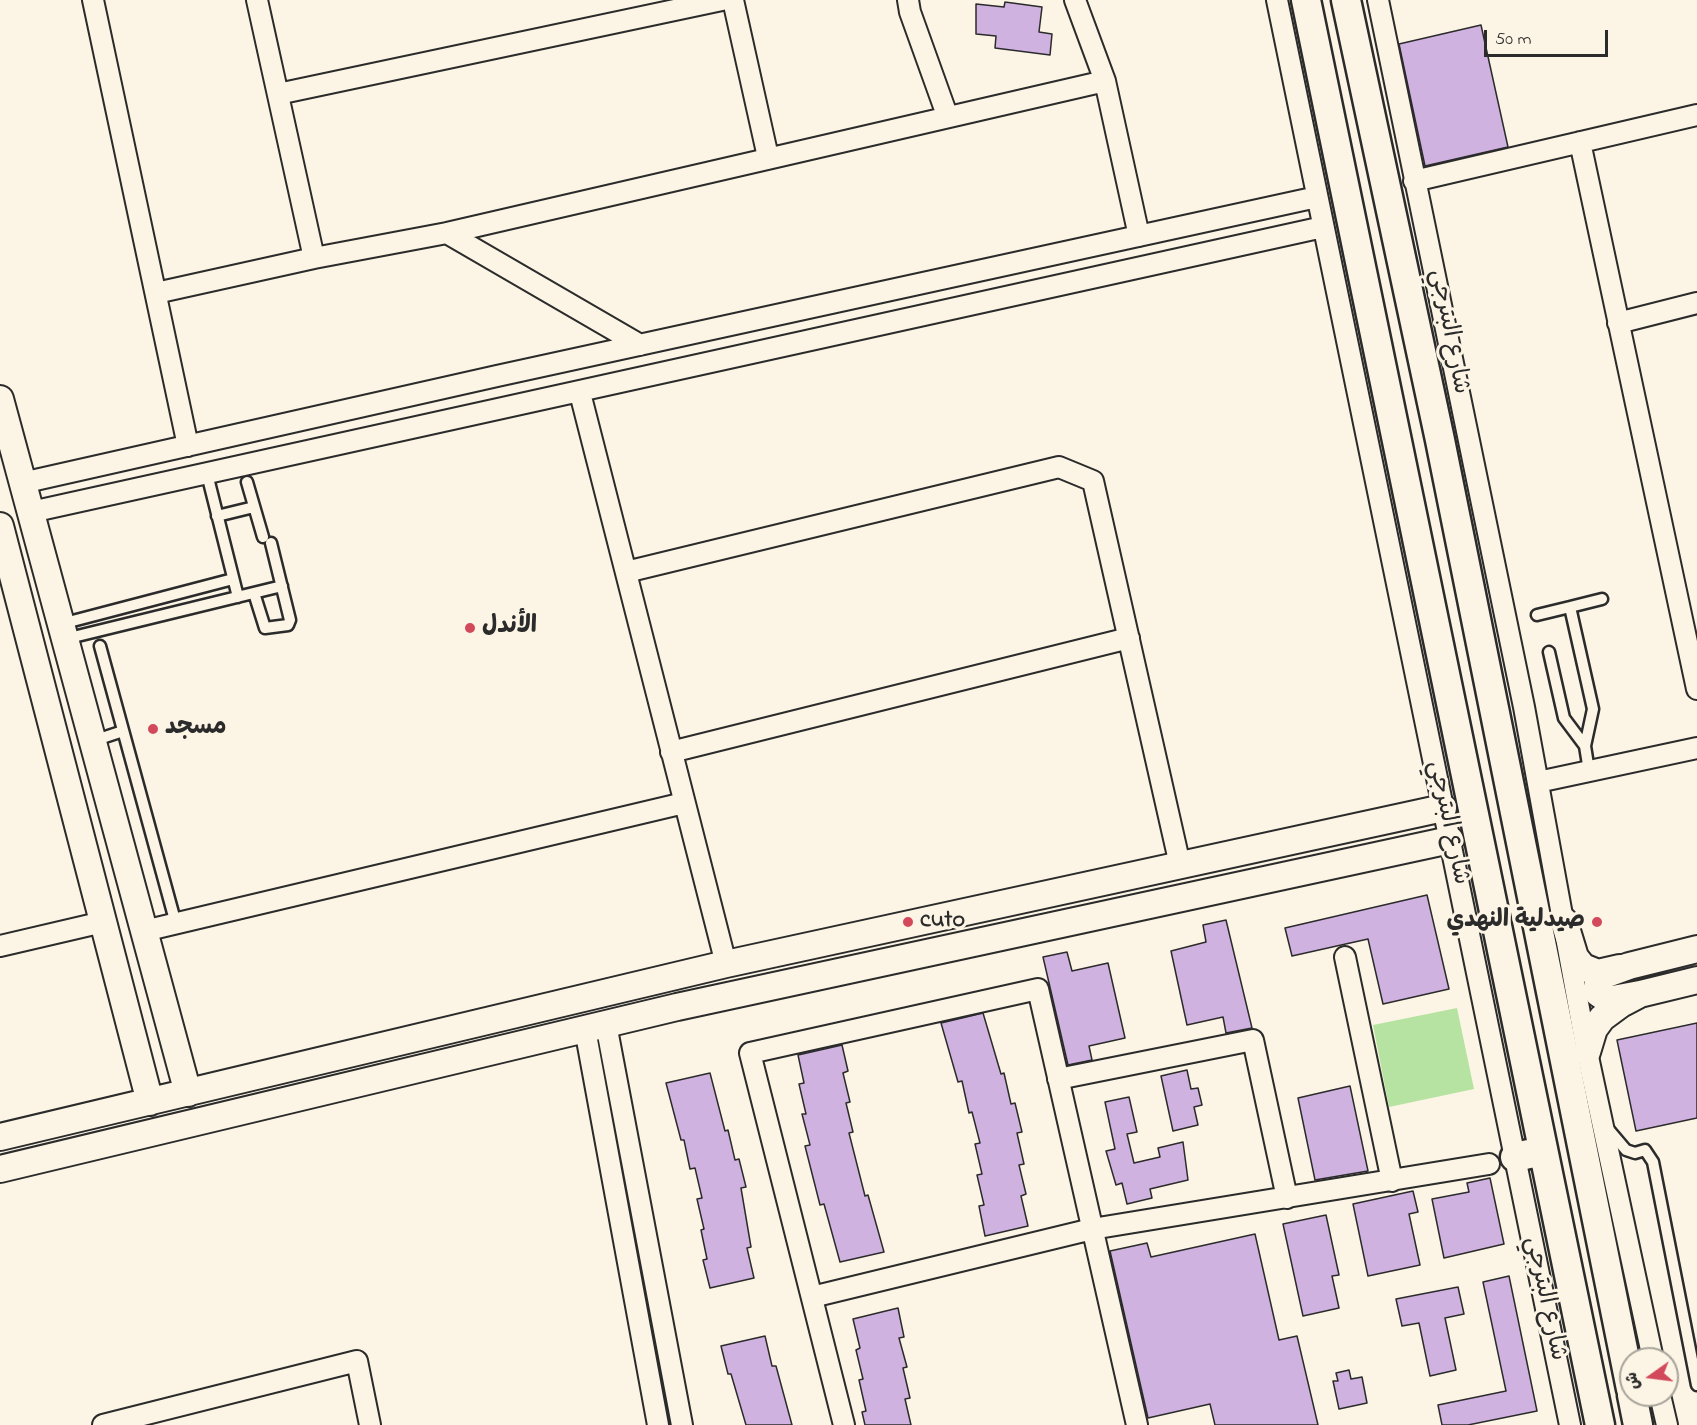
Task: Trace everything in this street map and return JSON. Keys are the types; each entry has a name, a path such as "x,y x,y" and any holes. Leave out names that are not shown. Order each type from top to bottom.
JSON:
{"main road":[{"name":"شارع البترجي","path":"1306,0 1600,1425"},
{"name":"شارع البترجي","path":"1346,0 1490,686 1619,1264 1627,1347"},
{"path":"1432,612 1473,604"},
{"path":"1502,1161 1543,1150"},
{"path":"1634,1407 1638,1425"}],"street":[{"path":"93,0 188,446"},
{"path":"257,0 314,258"},
{"path":"278,94 722,0"},
{"path":"733,0 768,157"},
{"path":"908,0 910,12 947,115"},
{"path":"1075,0 1105,81 1139,236"},
{"name":"شارع البترجي","path":"1277,0 1450,840 1502,1161 1570,1425"},
{"name":"شارع البترجي","path":"1378,0 1524,707 1587,1052 1602,1120 1619,1264 1649,1347"},
{"path":"156,293 314,258 447,233 947,115 1105,81"},
{"path":"1414,181 1697,115"},
{"path":"1580,142 1697,689"},
{"path":"22,483 1317,197"},
{"path":"31,512 580,393 1323,227"},
{"path":"447,233 640,345"},
{"name":"شارع البترجي","path":"1399,245 1429,239"},
{"path":"1618,323 1697,303"},
{"path":"580,393 726,964"},
{"path":"1359,398 1390,407"},
{"path":"0,399 188,1093"},
{"path":"626,572 1059,467 1093,482 1180,865"},
{"path":"0,526 150,1102"},
{"path":"672,752 1129,638"},
{"path":"1490,686 1524,707"},
{"path":"1538,782 1697,748"},
{"path":"144,931 684,803"},
{"path":"0,1137 726,964 1443,808"},
{"path":"0,1169 596,1027 1450,840"},
{"path":"1564,921 1575,957 1583,967 1598,973 1697,949"},
{"path":"0,946 104,922"},
{"path":"1345,957 1392,1181"},
{"path":"1629,966 1604,975 1598,982 1598,993 1608,1000 1697,980"},
{"path":"844,1425 750,1053 1038,989 1137,1425"},
{"path":"1587,1052 1594,1029 1602,1018 1640,994"},
{"path":"579,999 596,1027 682,1425"},
{"path":"596,1027 658,1425"},
{"path":"1058,1079 1253,1040 1287,1198"},
{"path":"812,1297 1092,1228 1392,1181 1502,1161"},
{"path":"103,1425 357,1361 370,1425"},
{"path":"1663,1407 1667,1425"}],"lane":[{"path":"207,474 238,597"},
{"path":"247,482 282,586 290,620 283,627 265,628 254,593"},
{"path":"218,516 254,507"},
{"path":"63,632 233,579"},
{"path":"63,632 282,586"},
{"path":"1537,615 1602,599"},
{"path":"1570,607 1593,709 1585,746 1589,771"},
{"path":"100,646 176,924"},
{"path":"1549,652 1564,718 1585,746"},
{"path":"92,741 123,731"},
{"path":"1602,1120 1626,1150 1635,1153 1645,1150 1653,1162 1697,1385"}],"green space":[{"path":"1457,1008 1474,1089 1389,1107 1373,1025"}],"building":[{"path":"1005,2 1042,7 1039,32 1052,34 1050,55 995,48 996,36 976,34 976,4 1004,7"},
{"path":"1481,25 1508,147 1425,166 1399,44"},
{"path":"1427,895 1449,989 1383,1004 1368,939 1292,956 1285,928"},
{"path":"1226,920 1252,1028 1226,1033 1223,1017 1187,1025 1171,951 1206,942 1203,925"},
{"path":"1067,952 1072,971 1108,963 1125,1038 1089,1046 1092,1060 1068,1065 1043,957"},
{"path":"983,1013 1001,1074 1004,1073 1011,1104 1015,1103 1022,1132 1017,1133 1024,1164 1019,1165 1026,1194 1021,1196 1028,1226 985,1236 979,1206 984,1205 977,1175 982,1174 975,1144 980,1143 972,1112 969,1113 962,1081 958,1082 941,1023"},
{"path":"1697,1023 1697,1118 1636,1131 1617,1040"},
{"path":"842,1045 848,1071 843,1073 850,1102 846,1103 853,1132 849,1133 865,1196 868,1195 884,1252 840,1262 824,1204 820,1205 805,1146 810,1145 802,1114 806,1114 799,1084 804,1083 798,1055"},
{"path":"1187,1070 1191,1089 1198,1088 1202,1105 1194,1107 1198,1125 1173,1131 1161,1076"},
{"path":"710,1073 725,1131 728,1130 735,1160 739,1159 746,1187 741,1188 751,1247 747,1248 754,1278 710,1288 703,1260 707,1259 701,1230 704,1229 697,1199 702,1198 695,1168 690,1169 684,1140 681,1140 666,1083"},
{"path":"1350,1086 1368,1171 1315,1180 1298,1098"},
{"path":"1129,1097 1137,1132 1127,1134 1134,1163 1160,1157 1158,1148 1183,1142 1188,1180 1150,1189 1152,1198 1127,1204 1122,1183 1116,1185 1106,1151 1115,1149 1105,1102"},
{"path":"1490,1178 1504,1244 1444,1258 1432,1199 1469,1192 1467,1183"},
{"path":"1413,1191 1418,1212 1409,1214 1420,1265 1368,1276 1353,1204"},
{"path":"1326,1215 1339,1275 1332,1276 1339,1308 1303,1316 1283,1224"},
{"path":"1255,1234 1279,1340 1297,1336 1318,1425 1215,1425 1210,1404 1148,1418 1110,1251 1147,1243 1151,1257"},
{"path":"1509,1276 1537,1411 1468,1425 1442,1425 1438,1405 1506,1391 1483,1282"},
{"path":"1458,1287 1464,1314 1445,1318 1456,1370 1430,1376 1419,1323 1402,1326 1396,1299"},
{"path":"898,1308 904,1337 899,1338 907,1367 903,1368 910,1398 905,1399 911,1425 865,1425 862,1412 866,1411 859,1380 863,1379 856,1350 860,1348 853,1319"},
{"path":"765,1336 772,1366 776,1366 792,1425 746,1425 731,1374 728,1374 721,1346"},
{"path":"1349,1370 1351,1379 1362,1377 1367,1403 1339,1409 1333,1381 1338,1381 1336,1373"}],"place":[{"name":"الأندل","path":"470,628"},
{"name":"مسجد","path":"153,729"},
{"name":"cuto","path":"908,922"},
{"name":"صيدلية النهدي","path":"1597,922"}]}
